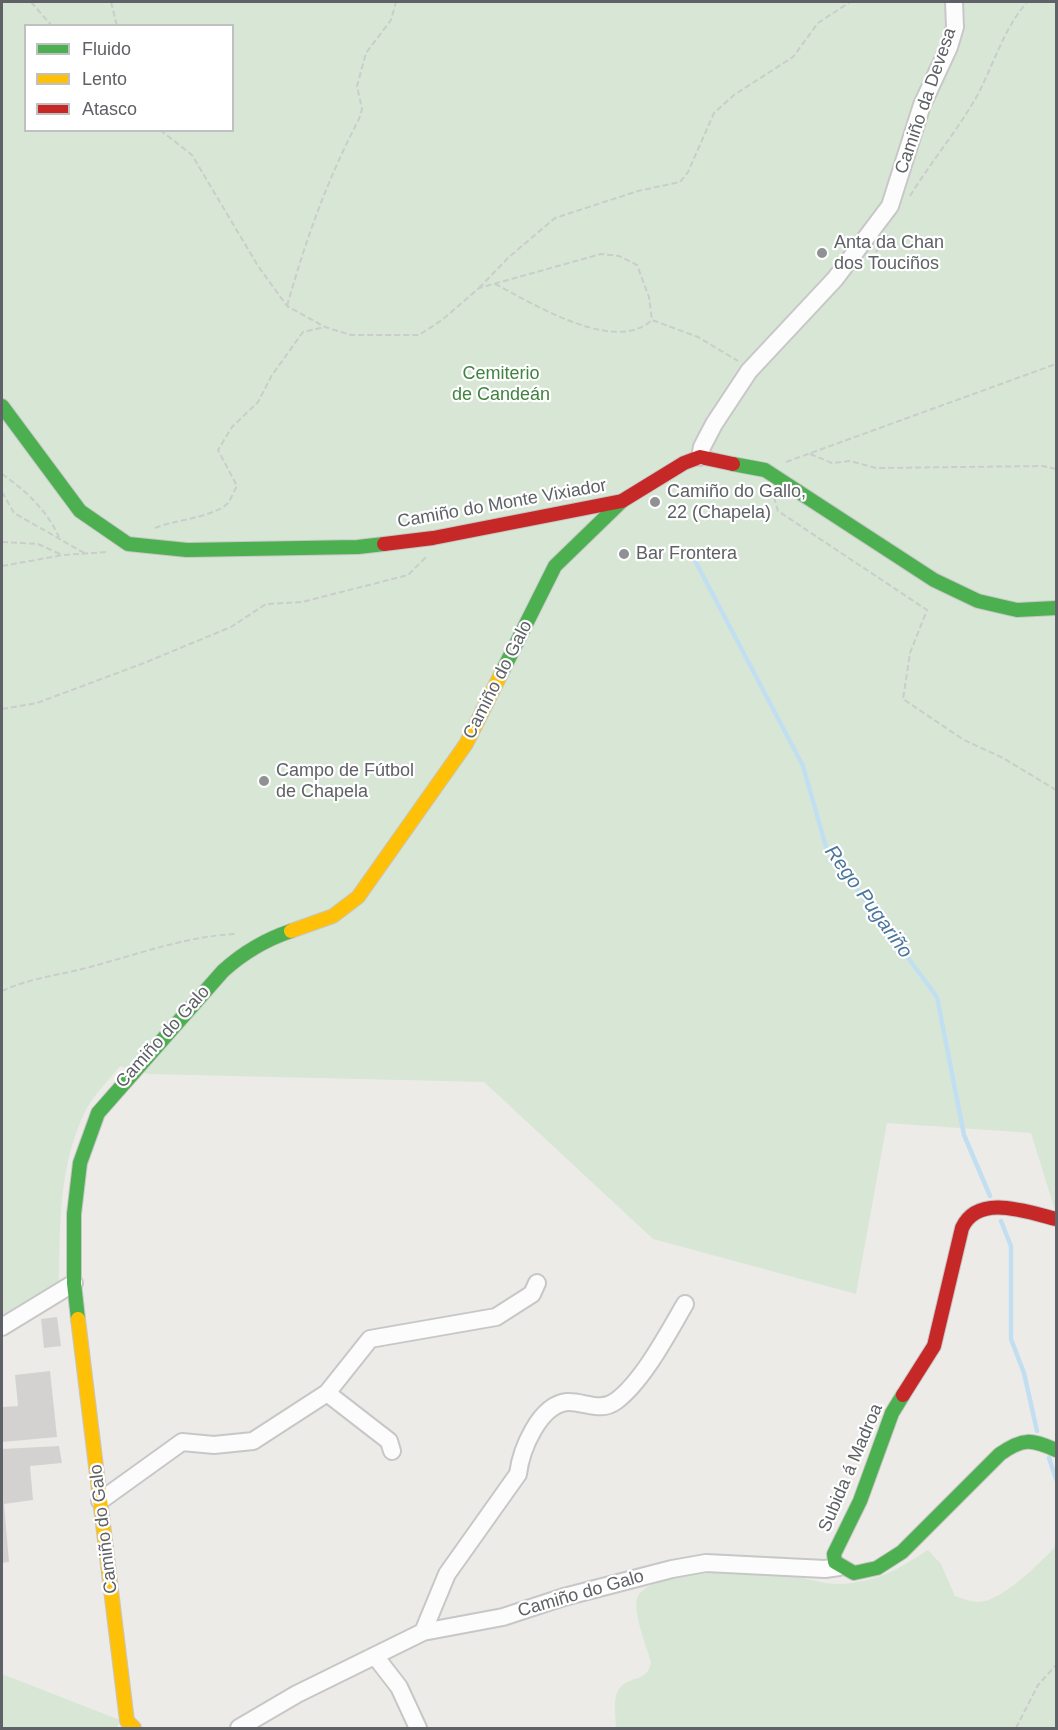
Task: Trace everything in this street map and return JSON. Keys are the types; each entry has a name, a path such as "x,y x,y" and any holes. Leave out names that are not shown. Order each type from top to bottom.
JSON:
{"street":[{"name":"Camiño da Devesa","path":"700,457 702,447 714,424 749,371 835,279 890,206 922,105 949,47 955,27 954,2"},
{"name":"Camiño do Monte Vixiador","path":"2,406 80,511 128,544 198,550 358,547 433,538 622,501 684,463 700,457"},
{"path":"700,457 724,460 769,473 934,580 978,601 1017,610 1056,608"},
{"name":"Camiño do Galo","path":"134,1728 128,1721 74,1283 75,1189 80,1163 98,1113 223,971 243,953 267,939 333,916 358,897 466,744 555,566 622,501"},
{"name":"Subida á Madroa","path":"839,1567 835,1562 834,1554 860,1501 892,1413 934,1346 962,1228 969,1215 987,1207 1024,1211 1056,1219"},
{"path":"2,1327 74,1283"},
{"path":"100,1501 182,1442 214,1445 254,1441 327,1393 370,1339 496,1317 532,1294 537,1283"},
{"path":"423,1632 447,1574 519,1474 520,1459 529,1435 551,1410 566,1402 601,1407 616,1401 646,1367 685,1304"},
{"path":"327,1393 389,1441 392,1451"},
{"path":"839,1567 848,1572 868,1571 915,1542 982,1469 1007,1447 1018,1442 1029,1441 1056,1450"},
{"name":"Camiño do Galo","path":"239,1728 297,1694 423,1632 503,1617 564,1597 672,1569 706,1563 825,1569 839,1567"},
{"path":"375,1656 399,1687 418,1728"}],"path":[{"path":"32,2 50,24"},
{"path":"111,2 116,24"},
{"path":"287,306 304,245 330,174 359,119 362,109 357,86 366,53 391,20 396,2"},
{"path":"162,132 192,155 258,266 287,306 325,327 351,334 419,335 442,320 479,288 509,257 555,218 638,191 680,182 688,172 704,130 714,113 734,95 793,57 818,23 850,2"},
{"path":"907,202 944,150 978,94 998,45 1013,18 1027,2"},
{"path":"876,252 892,228"},
{"path":"479,288 601,254 620,256 637,265 649,297 652,320"},
{"path":"495,284 586,327 618,331 642,329 652,320"},
{"path":"652,320 698,337 742,363 749,371"},
{"path":"2,566 63,555 114,550 128,544 146,531 172,520 214,512 228,503 237,486 219,450 232,427 258,402 272,375 303,332 325,327"},
{"path":"1056,364 775,466 769,473 777,512 927,610 910,653 903,699 964,740 1003,758 1056,790"},
{"path":"808,454 832,462 850,461 876,468 1043,466 1056,469"},
{"path":"2,474 26,491 50,517 60,537"},
{"path":"2,492 14,513 87,554"},
{"path":"2,709 37,703 144,663 231,627 266,604 302,602 408,575 427,556 433,538"},
{"path":"2,542 38,544 63,555"},
{"path":"2,991 16,984 87,968 186,939 236,934 267,939"},
{"path":"1016,1728 1038,1685 1056,1665"}],"green space":[{"name":"Cemiterio de Candeán","path":"2,2 1056,2 1056,1214 1031,1133 887,1123 856,1294 653,1239 484,1082 148,1074 120,1066 89,1104 77,1130 71,1151 63,1194 59,1282 2,1317"},
{"path":"1056,1546 1056,1728 616,1728 615,1703 619,1689 646,1673 651,1662 640,1628 636,1602 638,1596 648,1587 665,1580 687,1576 735,1572 778,1574 824,1583 843,1584 879,1577 928,1550 941,1564 955,1596 978,1602 998,1596 1031,1571"},
{"path":"2,1674 120,1720 117,1728 2,1728"}],"building":[{"path":"57,1317 61,1346 44,1348 41,1319"},
{"path":"50,1371 57,1437 2,1442 2,1407 18,1406 15,1375"},
{"path":"59,1446 62,1463 30,1466 33,1500 4,1504 9,1562 2,1563 2,1449"}],"waterway":[{"name":"Rego Pugariño","path":"690,551 803,766 826,847 937,997 964,1135 990,1196"},
{"name":"Rego Pugariño","path":"1001,1221 1011,1246 1011,1339 1024,1373 1037,1431"},
{"name":"Rego Pugariño","path":"1049,1458 1056,1479"}],"traffic: fast":[{"path":"2,406 80,511 128,544 187,550 358,547 384,544"},
{"path":"733,464 765,470 934,580 978,601 1017,610 1056,608"},
{"path":"501,674 555,566 622,501"},
{"path":"78,1319 74,1283 74,1214 80,1163 98,1113 223,971 255,947 291,931"},
{"path":"903,1395 892,1413 860,1501 834,1554 835,1562 854,1573 877,1568 902,1552 1000,1454 1008,1449 1021,1443 1033,1442 1056,1450"}],"traffic: slow":[{"path":"291,931 333,916 358,897 466,744 501,674"},
{"path":"78,1319 127,1721 134,1728"}],"traffic: jam":[{"path":"384,544 433,538 622,501 684,463 700,457 733,464"},
{"path":"903,1395 934,1346 962,1228 969,1217 979,1211 1004,1208 1056,1219"}],"place":[{"name":"Anta da Chan dos Touciños","path":"822,253"},
{"name":"Camiño do Gallo, 22 (Chapela)","path":"655,502"},
{"name":"Bar Frontera","path":"624,554"},
{"name":"Campo de Fútbol de Chapela","path":"264,781"}]}
